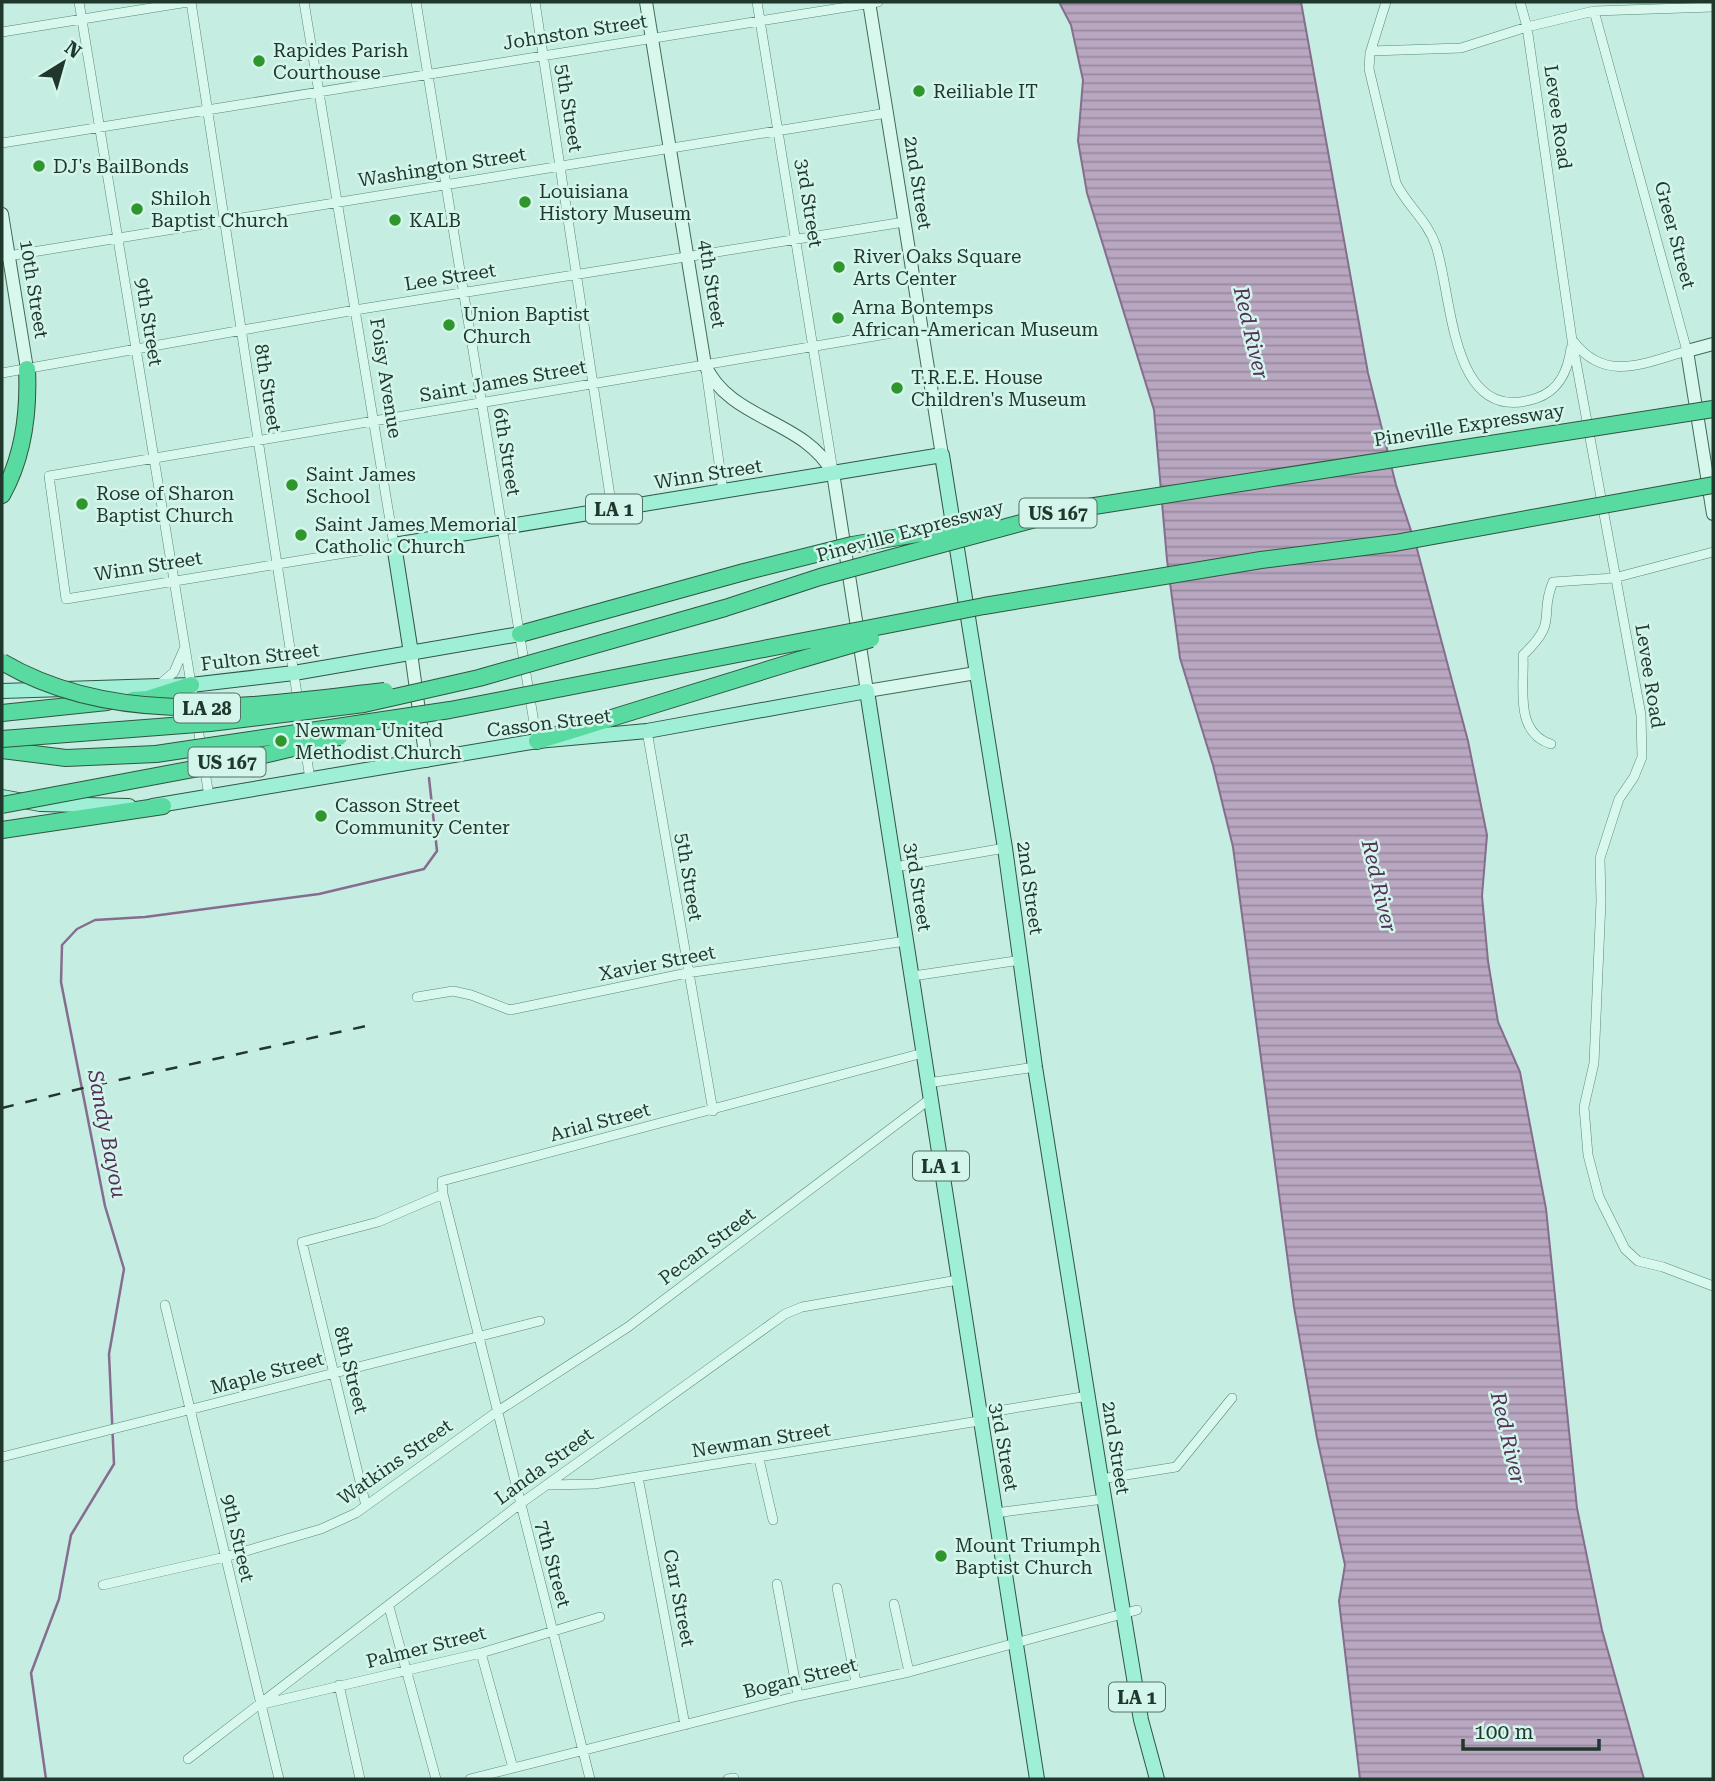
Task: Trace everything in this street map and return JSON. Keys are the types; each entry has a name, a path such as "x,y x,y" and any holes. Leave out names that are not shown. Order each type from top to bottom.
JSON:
{"highway":[{"path":"2,495 23,437 28,400 27,369"},
{"name":"Pineville Expressway","path":"418,690 479,678 820,577 1069,510 1713,409"},
{"name":"US 167","path":"2,805 247,759 450,710 984,606 1261,560 1395,543 1713,485"},
{"path":"520,635 744,572 852,545 1069,510"},
{"path":"537,741 984,606"},
{"name":"LA 28","path":"2,662 22,673 66,689 101,698 186,709 418,690"},
{"path":"2,713 147,699 191,685"},
{"name":"US 167","path":"2,740 313,712 364,704 418,690"},
{"name":"LA 28","path":"2,750 66,758 156,754 450,710"},
{"path":"2,830 163,806"}],"main road":[{"name":"4th Street","path":"646,2 705,365"},
{"name":"2nd Street","path":"872,2 887,113 1005,848 1035,1067 1104,1499 1131,1612 1141,1720 1157,1779"},
{"name":"10th Street","path":"2,214 6,256 27,369"},
{"path":"1687,351 1713,344"},
{"name":"Greer Street","path":"1687,351 1713,514"},
{"path":"705,365 722,392 812,445 824,456 833,473"},
{"name":"Winn Street","path":"394,545 942,455"},
{"name":"3rd Street","path":"833,473 1037,1779"},
{"name":"Foisy Avenue","path":"394,545 426,761"},
{"name":"Fulton Street","path":"2,691 191,685 294,673 520,635"},
{"name":"Casson Street","path":"2,797 40,804 163,806 537,741 647,731 976,673"}],"street":[{"name":"9th Street","path":"79,2 209,796"},
{"path":"2,32 190,2"},
{"name":"8th Street","path":"190,2 310,779"},
{"name":"Foisy Avenue","path":"304,2 394,545"},
{"name":"6th Street","path":"416,2 537,741"},
{"name":"5th Street","path":"535,2 612,509"},
{"name":"3rd Street","path":"757,2 833,473"},
{"name":"Johnston Street","path":"207,107 872,2"},
{"path":"1386,2 1370,51 1369,69 1396,183 1401,194 1422,218 1436,245 1464,366 1472,381 1482,392 1509,403 1546,395 1568,371 1572,340"},
{"name":"Levee Road","path":"1520,2 1527,27 1572,340 1614,578 1642,715 1642,757 1634,777 1619,799 1600,858 1601,901 1594,1063 1584,1107 1588,1155 1600,1197 1625,1250 1638,1261 1663,1267 1713,1286"},
{"path":"1370,51 1461,48 1527,27 1594,11 1713,7"},
{"name":"Greer Street","path":"1594,11 1687,351"},
{"path":"2,142 207,107"},
{"name":"Washington Street","path":"6,256 887,113"},
{"name":"Lee Street","path":"2,373 355,310 904,222"},
{"name":"Saint James Street","path":"66,599 49,476 922,328"},
{"path":"1572,340 1587,357 1602,366 1613,368 1687,351"},
{"name":"4th Street","path":"705,365 723,491"},
{"name":"Winn Street","path":"66,599 394,545"},
{"path":"1551,744 1537,734 1527,720 1521,696 1523,655 1540,639 1546,627 1553,582 1614,578 1713,552"},
{"path":"158,685 174,672 185,647"},
{"name":"5th Street","path":"647,731 713,1111"},
{"path":"895,867 1005,848"},
{"name":"Xavier Street","path":"417,996 453,991 510,1010 687,973 906,942"},
{"path":"913,976 1021,960"},
{"name":"Arial Street","path":"302,1242 378,1222 443,1195 442,1181 923,1053"},
{"path":"928,1083 1035,1067"},
{"name":"Pecan Street","path":"498,1410 628,1327 930,1099"},
{"name":"7th Street","path":"443,1195 590,1779"},
{"name":"8th Street","path":"302,1242 366,1506"},
{"name":"Landa Street","path":"188,1759 520,1504 785,1314 802,1307 958,1280"},
{"name":"9th Street","path":"165,1305 279,1779"},
{"name":"Maple Street","path":"2,1457 190,1412 540,1321"},
{"name":"Newman Street","path":"547,1485 594,1484 759,1459 1088,1396"},
{"path":"1101,1479 1176,1467 1232,1398"},
{"name":"Watkins Street","path":"103,1585 225,1558 321,1529 366,1506 498,1410"},
{"path":"759,1459 773,1520"},
{"name":"Carr Street","path":"638,1477 685,1725"},
{"path":"995,1513 1104,1499"},
{"path":"777,1584 798,1696"},
{"path":"837,1588 856,1682"},
{"path":"894,1604 909,1672"},
{"path":"389,1606 436,1779"},
{"name":"Bogan Street","path":"470,1779 798,1696 909,1672 1131,1612"},
{"name":"Palmer Street","path":"259,1704 481,1653 600,1617"},
{"path":"481,1653 513,1768"},
{"path":"339,1685 360,1779"}],"water":[{"name":"Red River","path":"1059,2 1301,2 1368,373 1396,485 1417,549 1468,741 1487,835 1482,896 1488,961 1498,1022 1520,1072 1546,1209 1577,1508 1602,1630 1644,1779 1360,1779 1339,1601 1345,1565 1317,1438 1294,1307 1233,847 1213,765 1180,658 1167,560 1154,410 1087,193 1078,141 1083,80 1071,25"}],"waterway":[{"name":"Sandy Bayou","path":"46,1779 31,1673 59,1599 71,1535 114,1464 109,1354 124,1269 105,1206 61,982 62,945 77,929 95,920 145,917 319,894 424,869 437,851 429,778"}],"railway":[{"path":"2,1108 371,1025"}],"place":[{"name":"Rapides Parish Courthouse","path":"259,61"},
{"name":"Reiliable IT","path":"919,91"},
{"name":"DJ's BailBonds","path":"39,166"},
{"name":"Louisiana History Museum","path":"525,202"},
{"name":"Shiloh Baptist Church","path":"137,209"},
{"name":"KALB","path":"395,220"},
{"name":"River Oaks Square Arts Center","path":"839,267"},
{"name":"Arna Bontemps African-American Museum","path":"838,318"},
{"name":"Union Baptist Church","path":"449,325"},
{"name":"T.R.E.E. House Children's Museum","path":"897,388"},
{"name":"Saint James School","path":"292,485"},
{"name":"Rose of Sharon Baptist Church","path":"82,504"},
{"name":"Saint James Memorial Catholic Church","path":"301,535"},
{"name":"Newman United Methodist Church","path":"281,741"},
{"name":"Casson Street Community Center","path":"321,816"},
{"name":"Mount Triumph Baptist Church","path":"941,1556"}]}
